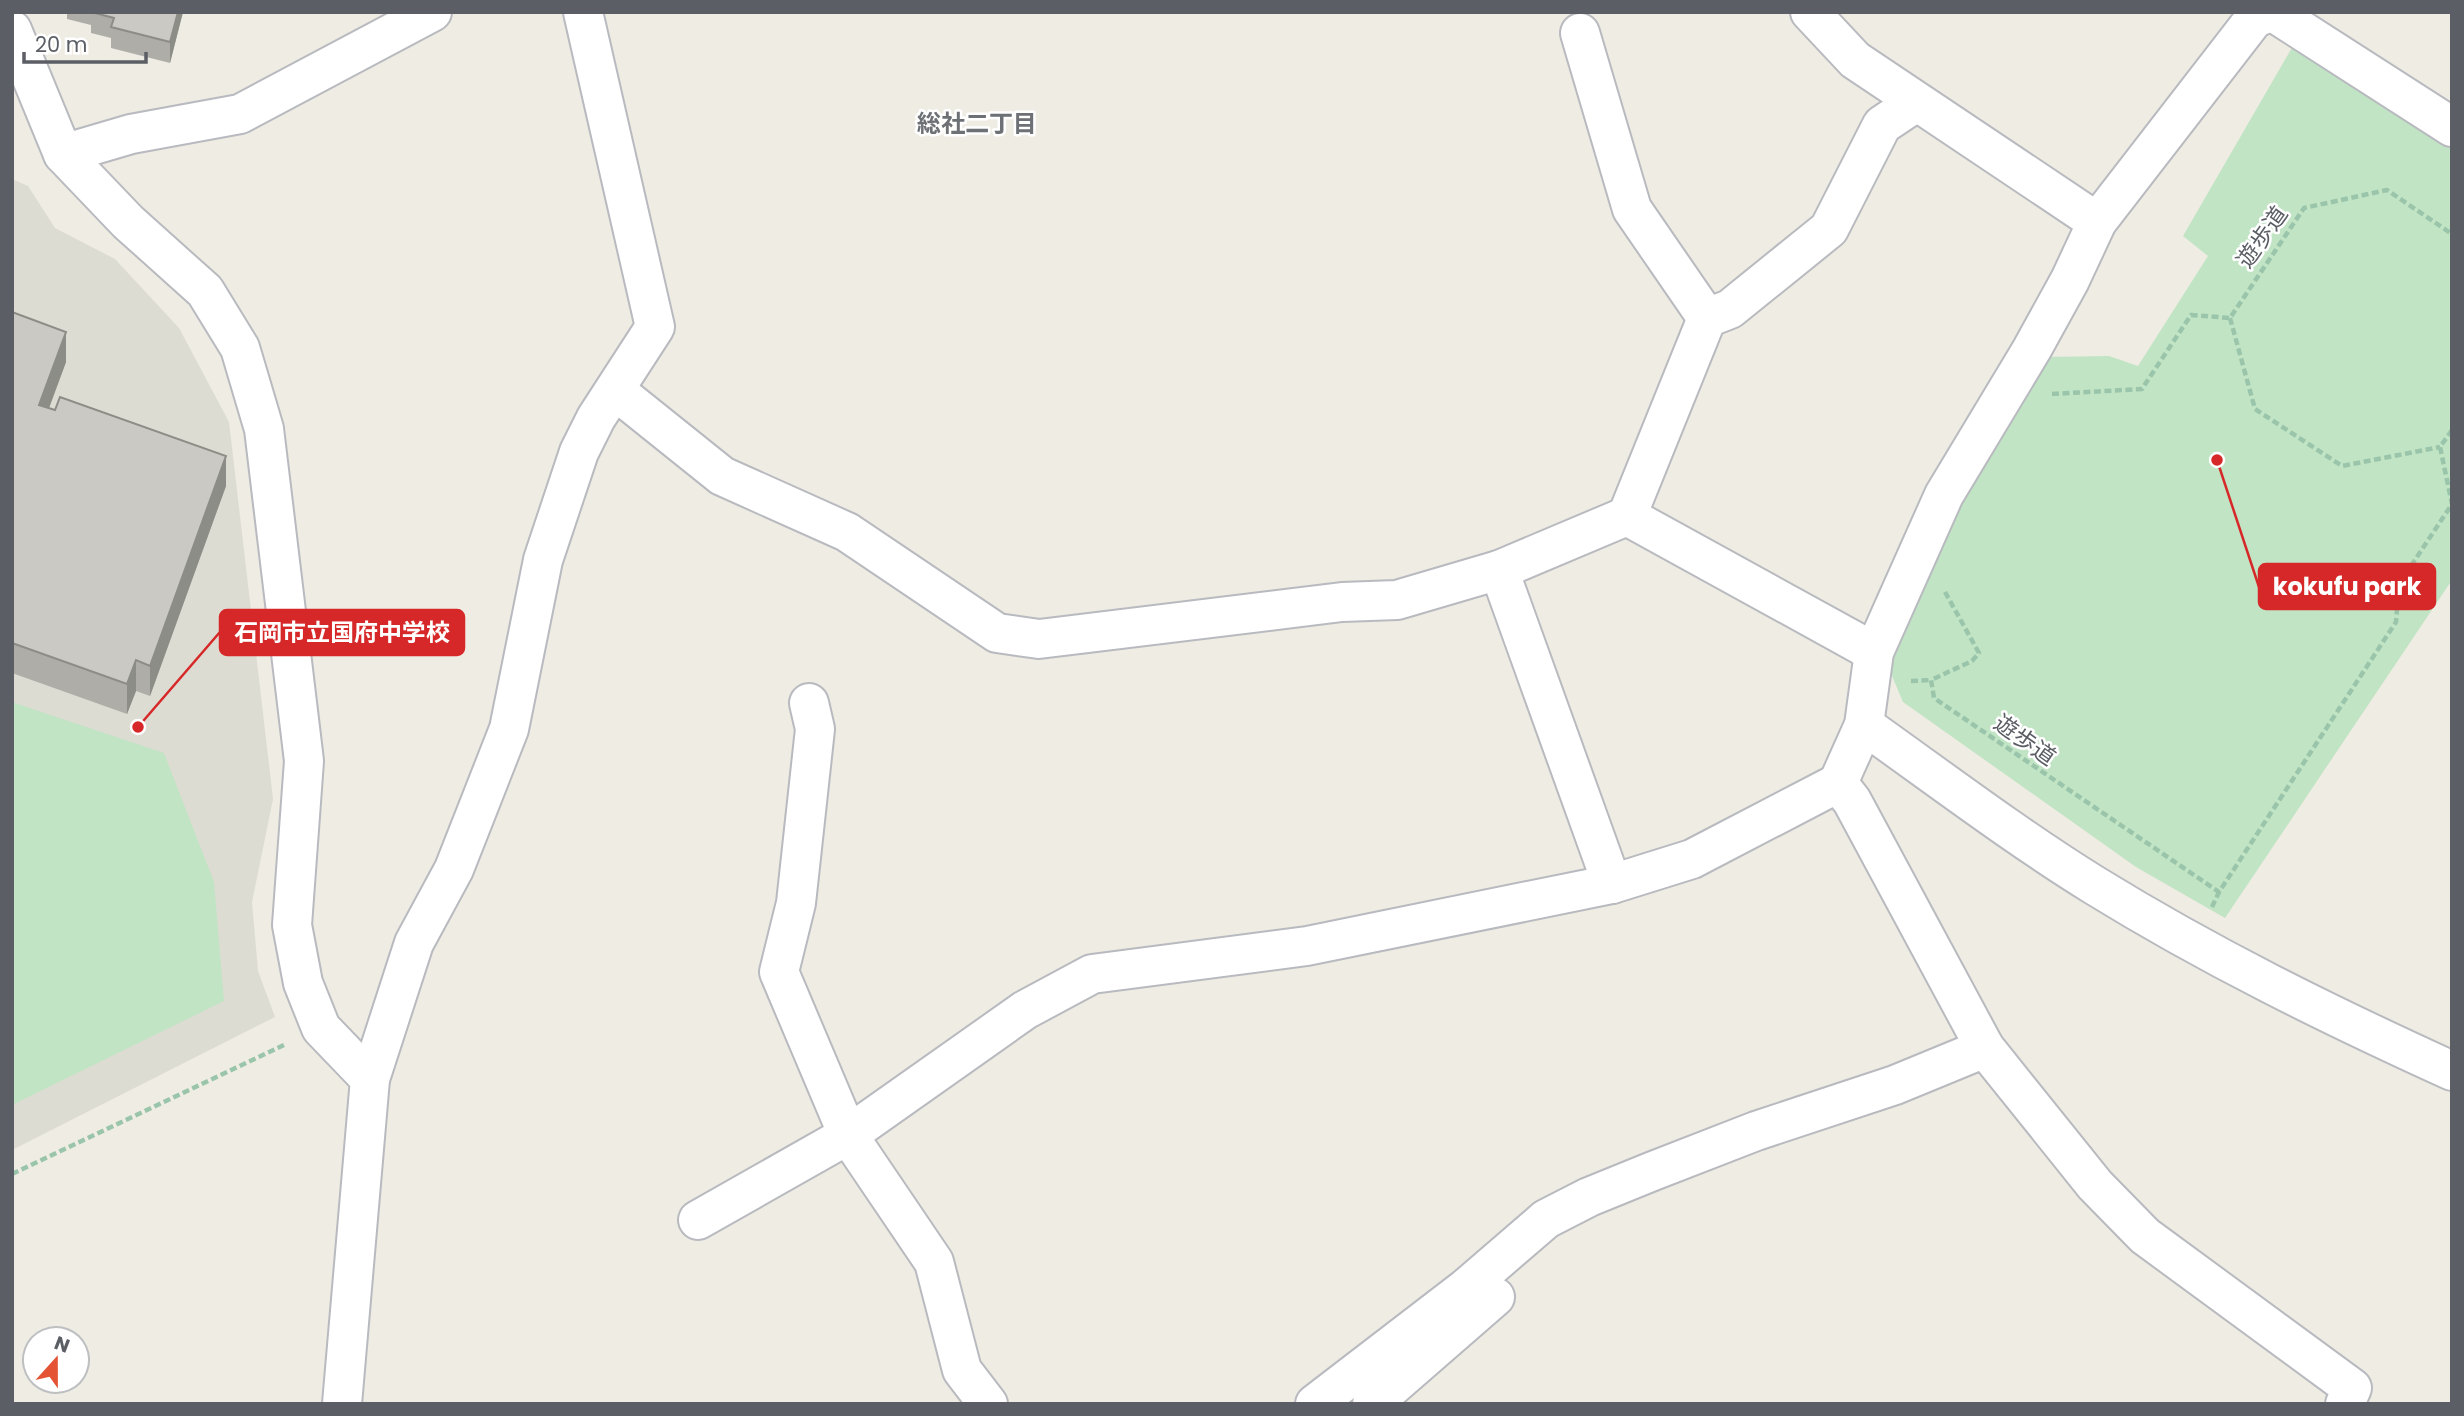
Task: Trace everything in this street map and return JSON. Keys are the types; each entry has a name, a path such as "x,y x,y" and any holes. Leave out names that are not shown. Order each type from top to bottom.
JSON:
{"street":[{"path":"63,154 131,134 240,114 432,12"},
{"path":"342,1404 370,1079 414,943 454,869 509,729 543,560 579,452 596,418 656,327 583,12"},
{"path":"1810,12 1854,60 1914,103 2097,222"},
{"path":"698,1220 848,1135 1025,1010 1092,974 1307,946 1612,884 1692,859 1838,783 1864,725 1874,652 1944,495 2039,337 2097,222 2254,19 2271,12 2452,127"},
{"path":"12,30 63,154 128,222 205,291 240,348 264,429 304,761 292,925 303,983 321,1028 370,1079"},
{"path":"1580,33 1632,209 1707,318"},
{"path":"616,391 722,476 847,532 997,633 1039,639 1342,602 1397,600 1499,570 1627,516 1707,318 1730,309 1829,229 1882,125 1914,103"},
{"path":"1627,516 1874,652"},
{"path":"1499,570 1612,884"},
{"path":"809,704 815,729 796,902 779,972 848,1135 934,1262 962,1370 988,1404"},
{"path":"1864,725 2092,884 2211,954 2331,1016 2452,1070"},
{"path":"1838,783 1852,802 1985,1048 2095,1185 2146,1236 2352,1388 2345,1404"},
{"path":"1315,1404 1466,1288 1546,1219 1617,1185 1756,1131 1895,1085 1985,1048"},
{"path":"1372,1404 1601,1208 1617,1185"}],"path":[{"name":"遊歩道","path":"2230,318 2304,208 2387,190 2452,234"},
{"path":"2040,395 2142,388 2191,315 2230,318 2255,409 2342,466 2440,447 2452,430"},
{"name":"遊歩道","path":"1943,589 1979,653 1972,661 1931,680 1934,698 2219,892 2396,622 2399,584 2452,504 2440,447"},
{"path":"12,1174 321,1028"}],"shaded area":[{"path":"12,179 28,186 55,228 115,259 179,328 229,422 273,799 252,902 258,971 275,1017 12,1150"}],"green space":[{"path":"2297,39 2452,139 2452,580 2225,918 2136,867 1903,702 1887,664 1929,553 2043,357 2109,356 2138,366 2208,256 2183,236"},
{"path":"12,702 164,753 214,882 224,1001 12,1105"}],"building":[{"path":"91,12 178,12 170,42 111,27 114,18"},
{"path":"12,312 66,332 39,405 55,410 60,397 226,456 150,666 136,660 127,684 12,643"}],"place":[{"name":"kokufu park","path":"2217,460"},
{"name":"石岡市立国府中学校","path":"138,727"}],"district":[{"name":"総社二丁目","path":"977,124"}]}
